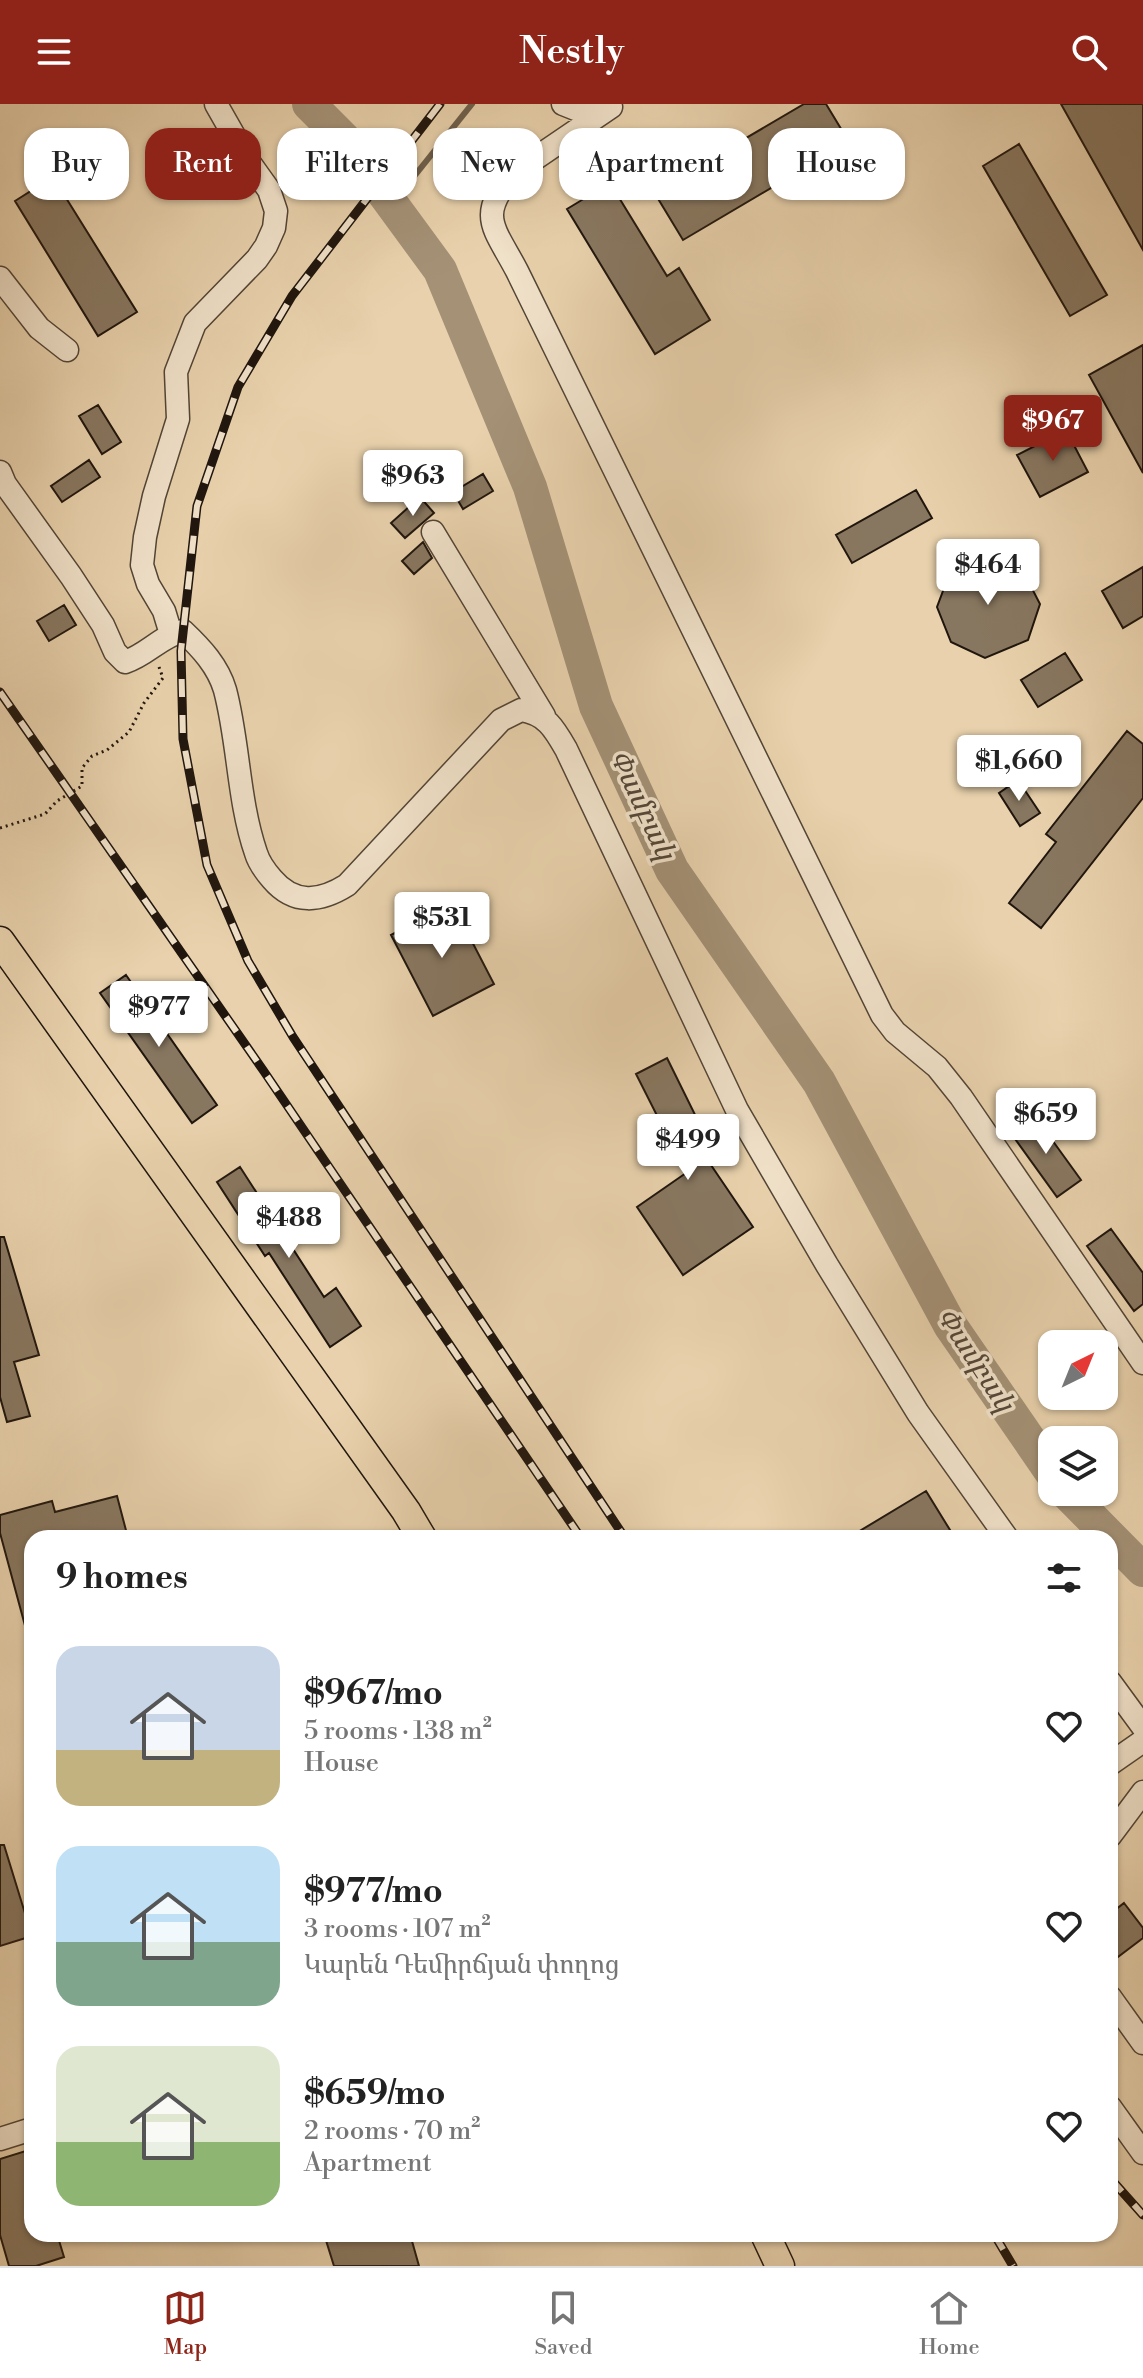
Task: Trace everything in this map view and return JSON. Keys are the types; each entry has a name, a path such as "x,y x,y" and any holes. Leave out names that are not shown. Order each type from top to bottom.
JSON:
{"main road":[{"path":"0,941 417,1530"},
{"path":"769,2242 780,2266"}],"street":[{"path":"171,634 164,611 148,584 142,565 154,496 178,419 176,372 195,323 266,246 274,228 276,211 269,190 216,104"},
{"path":"563,104 578,110 613,105"},
{"path":"613,105 514,173 501,187 492,206 493,226 882,1015 895,1032 937,1067 961,1097 1143,1363"},
{"path":"0,278 39,328 67,350"},
{"path":"0,472 5,484 103,625 115,652 125,662 139,658 171,634 183,631 207,656 224,689 256,856 275,883 290,895 303,900 333,895 347,885 501,720 521,710 544,716"},
{"path":"433,532 544,716 554,727 578,772 737,1110 918,1413 1001,1530"},
{"path":"1118,1693 1143,1727"},
{"path":"1118,1758 1143,1741"},
{"path":"1118,1825 1143,1792"},
{"path":"1118,2008 1143,2043"},
{"path":"1118,2118 1143,2153"},
{"path":"0,2139 24,2132"}],"path":[{"path":"0,828 45,814 57,801 82,786 82,768 92,756 107,750 129,732 144,703 163,678 152,649"}],"building":[{"path":"804,104 826,104 841,128 768,128 768,190 752,199 752,135"},
{"path":"1061,104 1143,104 1143,250"},
{"path":"1019,144 1107,295 1070,316 983,166"},
{"path":"24,195 24,200 67,200 137,312 98,336 15,201"},
{"path":"582,200 620,200 667,276 679,268 710,320 655,354 567,209"},
{"path":"659,200 751,200 683,240"},
{"path":"1143,345 1143,473 1089,375"},
{"path":"98,405 121,442 102,454 79,416"},
{"path":"1066,430 1088,472 1040,497 1017,455"},
{"path":"89,460 100,477 62,502 51,486"},
{"path":"483,474 493,491 463,509 453,492"},
{"path":"916,490 932,518 852,563 836,535"},
{"path":"420,497 434,513 405,538 391,523"},
{"path":"423,542 432,558 414,574 402,561"},
{"path":"982,556 1022,569 1040,604 1028,640 985,658 951,642 937,607 949,575"},
{"path":"1143,567 1143,616 1123,628 1102,591"},
{"path":"64,605 76,625 49,641 37,621"},
{"path":"1065,653 1082,680 1038,707 1021,680"},
{"path":"1127,731 1143,744 1143,798 1041,928 1009,903 1056,842 1046,834"},
{"path":"1018,780 1040,813 1020,826 999,793"},
{"path":"452,903 494,984 433,1016 391,935"},
{"path":"126,975 217,1105 192,1123 100,993"},
{"path":"667,1058 705,1135 694,1140 753,1227 683,1275 637,1207 686,1173 636,1074"},
{"path":"1034,1115 1081,1180 1057,1197 1010,1132"},
{"path":"240,1167 324,1297 336,1288 361,1326 330,1347 269,1253 265,1256 217,1182"},
{"path":"1111,1229 1143,1273 1143,1304 1134,1311 1087,1246"},
{"path":"0,1237 4,1237 39,1355 14,1362 30,1416 7,1422 0,1397"},
{"path":"926,1491 950,1530 861,1530"},
{"path":"117,1496 126,1530 24,1530 24,1622 0,1533 0,1515 52,1501 55,1512"},
{"path":"0,1845 4,1845 24,1910 24,1938 0,1946"},
{"path":"1124,1903 1143,1928 1143,1938 1118,1957 1118,1908"},
{"path":"24,2152 24,2242 59,2242 64,2257 36,2266 9,2266 0,2235 0,2159"},
{"path":"326,2242 412,2242 419,2266 334,2266"}],"waterway":[{"name":"Փամբակ","path":"309,104 344,139 440,270 530,487 596,706 672,870 819,1082 950,1325 1038,1453"},
{"path":"392,204 472,104"},
{"name":"Փամբակ","path":"1080,1506 1104,1530"},
{"name":"Փամբակ","path":"1118,1545 1143,1570"}],"railway":[{"path":"440,104 292,296 238,387 197,506 181,651 183,739 207,865 248,961 293,1037 620,1530"},
{"path":"0,692 263,1070 576,1530"},
{"path":"1118,2187 1143,2215"},
{"path":"999,2242 1013,2266"}]}
